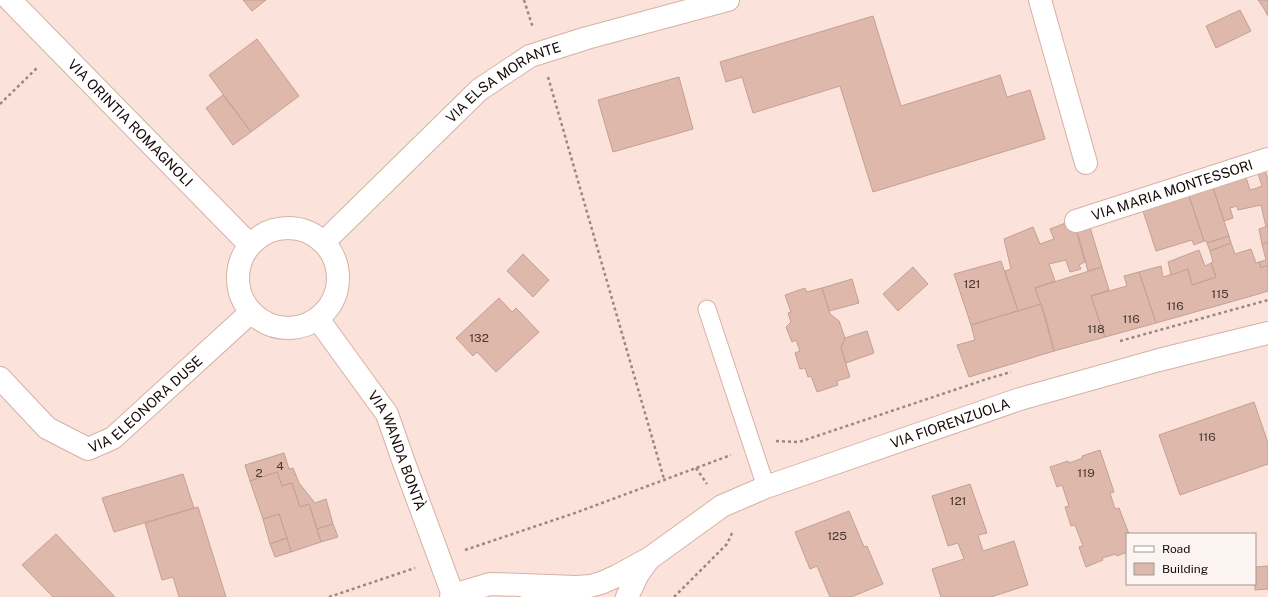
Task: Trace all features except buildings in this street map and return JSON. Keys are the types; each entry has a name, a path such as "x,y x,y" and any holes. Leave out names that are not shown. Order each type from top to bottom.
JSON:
{"street":[{"name":"VIA ORINTIA ROMAGNOLI","path":"10,0 250,245"},
{"name":"VIA ELSA MORANTE","path":"324,242 479,90 530,56 587,38 728,0"},
{"path":"1040,0 1086,163"},
{"name":"VIA MARIA MONTESSORI","path":"1076,221 1268,159"},
{"path":"278,228 295,228 311,232 324,242 334,256 339,273 337,290 330,306 318,319 305,326 291,329 276,327 262,321 251,312 243,300 239,286 238,272 242,258 250,245 263,235 278,228"},
{"name":"VIA ELEONORA DUSE","path":"0,378 47,428 88,449 114,438 251,312"},
{"name":"VIA WANDA BONTÀ","path":"318,319 387,414 452,596"},
{"name":"VIA FIORENZUOLA","path":"522,586 590,586 601,583 650,558 722,506 766,487 1020,399 1159,360 1268,333"},
{"name":"VIA FIORENZUOLA","path":"627,597 638,574 650,558"},
{"path":"452,596 490,584 522,586 547,597"}],"lane":[{"path":"707,309 766,487"}],"path":[{"path":"524,0 541,53 664,480"},
{"path":"0,104 57,47"},
{"path":"1115,342 1268,300"},
{"path":"329,597 575,513 770,441 799,442 1018,370"}]}
